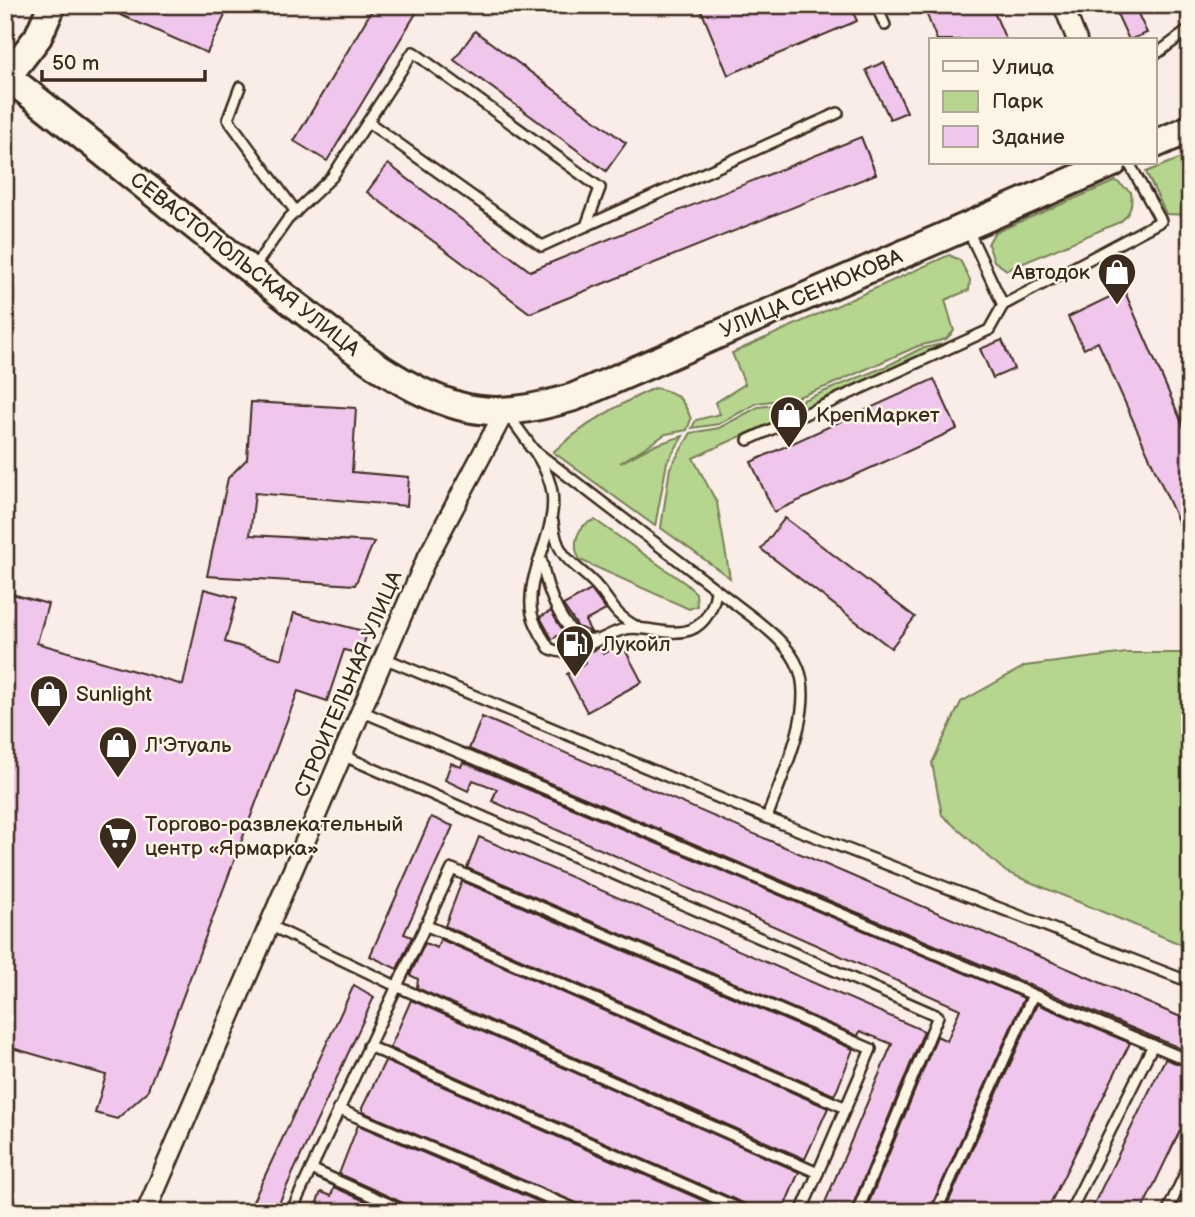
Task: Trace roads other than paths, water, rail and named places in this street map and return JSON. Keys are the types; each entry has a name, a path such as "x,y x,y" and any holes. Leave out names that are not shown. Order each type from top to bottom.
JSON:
{"main road":[{"path":"6,77 38,37 52,5"},
{"name":"СЕВАСТОПОЛЬСКАЯ УЛИЦА","path":"6,77 251,271 408,386 457,405 505,411"},
{"path":"1156,145 1190,129"},
{"name":"УЛИЦА СЕНЮКОВА","path":"505,411 574,397 1111,164"}],"street":[{"path":"1063,5 1076,38"},
{"name":"СТРОИТЕЛЬНАЯ УЛИЦА","path":"146,1212 425,562 505,411"}],"lane":[{"path":"876,5 885,25"},
{"path":"1156,54 1190,29"},
{"path":"251,271 296,212 332,177 413,52 600,188 586,226"},
{"path":"240,87 228,119 296,212"},
{"path":"368,122 542,246 838,113"},
{"path":"748,440 989,330 1003,305 1161,221 1130,164"},
{"path":"966,226 1003,305"},
{"path":"505,411 548,474 552,517 563,556 594,583 614,612 641,629"},
{"path":"530,447 773,634 798,667 804,704 767,818"},
{"path":"552,517 534,585 532,615 550,648 570,652 622,629 663,632 690,629 705,619 715,601 716,591"},
{"path":"542,557 549,590 572,633 585,641 605,637"},
{"path":"384,658 767,818 1190,982"},
{"path":"361,711 1190,1060"},
{"path":"342,755 938,1016 857,1212"},
{"path":"291,1212 452,869 871,1049 802,1212"},
{"path":"269,925 396,986 818,1173"},
{"path":"425,925 846,1108"},
{"path":"936,1212 1033,995"},
{"path":"1070,1212 1153,1045"},
{"path":"368,1046 747,1212"},
{"path":"338,1110 582,1212"},
{"path":"1167,1212 1190,1163"},
{"path":"311,1169 407,1212"}],"place":[{"name":"Автодок","path":"1117,306"},
{"name":"КрепМаркет","path":"789,449"},
{"name":"Лукойл","path":"575,678"},
{"name":"Sunlight","path":"49,728"},
{"name":"Л'Этуаль","path":"118,779"},
{"name":"Торгово-развлекательный центр «Ярмарка»","path":"118,870"}]}
